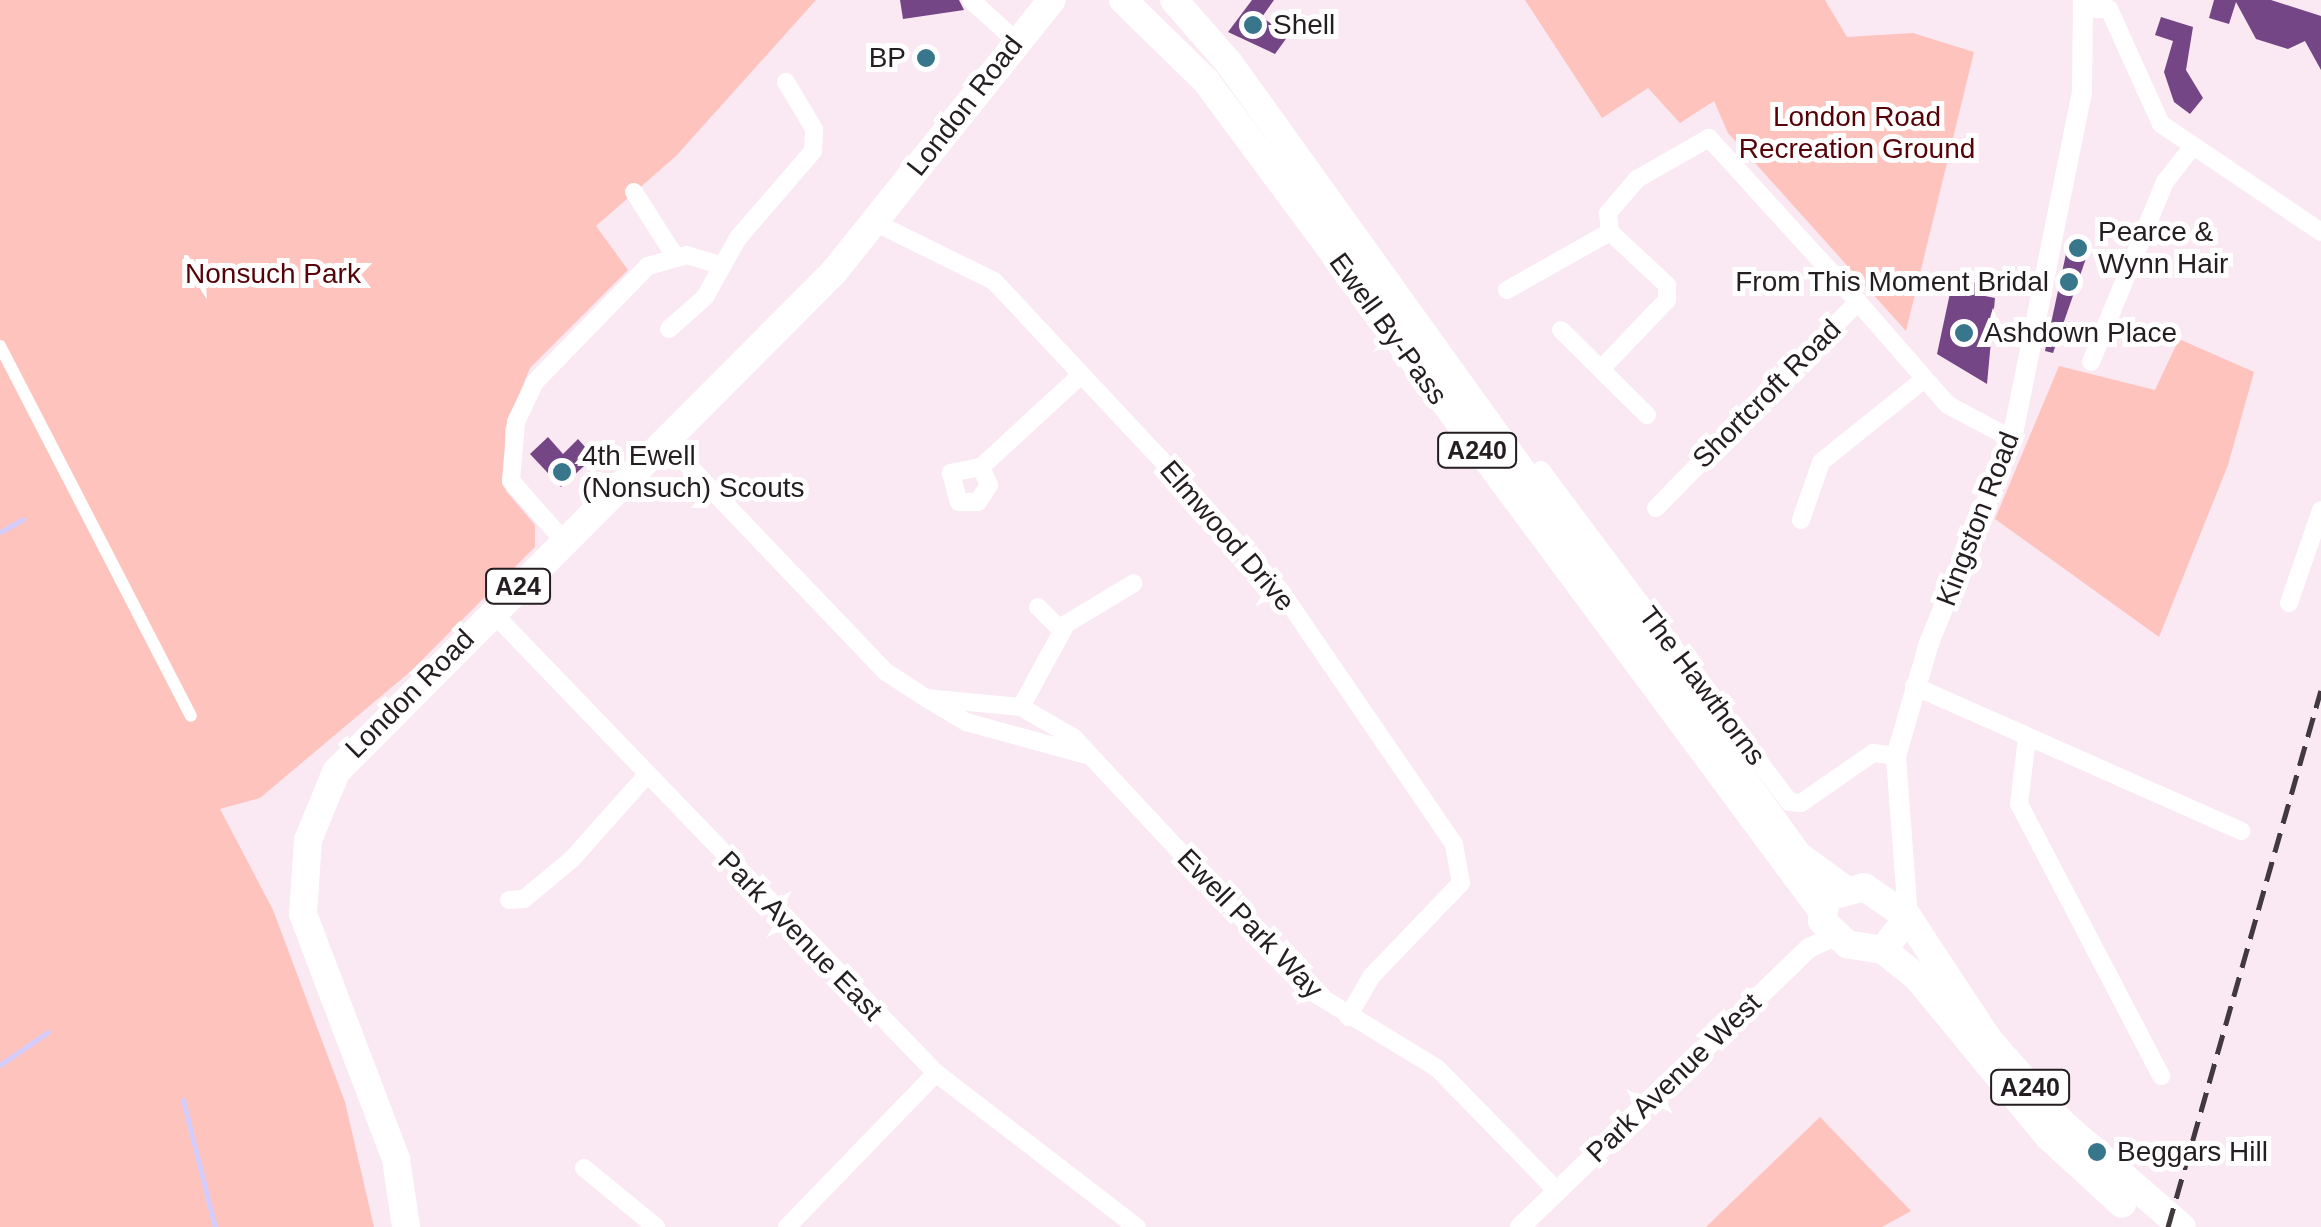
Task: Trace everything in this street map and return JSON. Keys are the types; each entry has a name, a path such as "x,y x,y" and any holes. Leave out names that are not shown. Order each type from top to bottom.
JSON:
{"highway":[{"name":"London Road","path":"406,1227 390,1141 314,956 304,865 320,803 349,753 667,444 874,222 1025,23 1052,0"},
{"name":"Ewell By-Pass","path":"1124,0 1176,46 1820,908 1833,937"},
{"path":"1150,0 1176,46"},
{"name":"Ewell By-Pass","path":"1174,0 1230,64 1800,856 1909,918"},
{"path":"1820,908 1854,887"},
{"path":"1833,937 1882,950 1909,918"},
{"name":"Kingston Road","path":"1909,918 1988,1039 2049,1108 2182,1227"},
{"name":"A240","path":"1882,950 1917,978 2048,1138 2150,1227"}],"street":[{"path":"971,0 1025,23"},
{"path":"2084,4 2109,9 2161,124 2321,232"},
{"name":"Kingston Road","path":"1909,918 1896,756 1914,686 2012,439 2082,92 2084,4"},
{"path":"669,329 813,150 814,129 786,82"},
{"path":"1602,368 1667,300 1667,285 1610,232 1608,213 1638,179 1709,138 1858,302"},
{"path":"2091,362 2165,182 2193,146"},
{"path":"634,192 674,256"},
{"name":"Elmwood Drive","path":"874,222 994,280 1280,590 1462,864 1450,900 1372,977 1348,1017"},
{"path":"1507,290 1610,232"},
{"path":"564,540 511,481 516,422 553,359 648,266 674,256 722,266"},
{"name":"Shortcroft Road","path":"1656,508 1858,302 1948,406 2012,439"},
{"path":"1561,330 1647,415"},
{"path":"0,346 191,716"},
{"path":"981,466 1081,375"},
{"path":"1801,520 1822,462 1923,380"},
{"path":"667,444 886,672 966,722 1092,757"},
{"name":"The Hawthorns","path":"1542,470 1789,802 1800,803 1872,753 1896,756"},
{"path":"2290,603 2321,510"},
{"path":"926,698 1022,707 1061,630 1134,583"},
{"path":"1038,607 1061,630"},
{"name":"Park Avenue East","path":"492,612 936,1073 1137,1227"},
{"path":"1914,686 2241,831"},
{"name":"Ewell Park Way","path":"1022,707 1092,757 1309,990 1437,1068 1557,1191"},
{"path":"2027,738 2019,804 2161,1076"},
{"path":"509,900 524,899 572,858 646,776"},
{"path":"1854,887 1902,857"},
{"name":"Park Avenue West","path":"1520,1227 1809,948 1833,937"},
{"path":"787,1227 936,1073"},
{"path":"584,1168 656,1227"}],"green space":[{"name":"Nonsuch Park","path":"0,0 816,0 676,156 596,226 628,270 530,368 505,429 506,491 535,525 535,547 411,671 260,798 220,809 273,910 345,1102 374,1227 0,1227"},
{"name":"London Road Recreation Ground","path":"1525,0 1825,0 1847,37 1913,33 1974,52 1906,331 1728,133 1714,101 1680,123 1648,88 1602,118"},
{"path":"2179,339 2254,372 2228,465 2159,637 1995,519 2059,366 2155,390"},
{"path":"1820,1117 1911,1211 1882,1227 1706,1227"}],"building":[{"path":"900,0 959,0 964,10 903,19"},
{"name":"Shell","path":"1252,0 1274,0 1262,17 1288,36 1275,54 1228,32"},
{"path":"2214,0 2271,0 2321,16 2321,70 2305,41 2288,49 2256,39 2236,2 2229,24 2209,18"},
{"path":"2161,17 2193,27 2186,70 2203,98 2190,114 2174,102 2164,72 2173,41 2155,35"},
{"path":"2069,240 2091,244 2053,353 2045,351"},
{"name":"Ashdown Place","path":"1953,279 1982,284 1980,295 1995,298 1987,384 1937,354"},
{"name":"4th Ewell (Nonsuch) Scouts","path":"548,437 563,454 578,439 594,457 561,487 530,454"}],"waterway":[{"path":"0,532 23,519"},
{"path":"0,1065 48,1032"},
{"path":"183,1100 215,1227"}],"railway":[{"path":"2168,1227 2321,690"}],"place":[{"name":"Shell","path":"1253,25"},
{"name":"BP","path":"926,58"},
{"name":"Pearce & Wynn Hair","path":"2078,248"},
{"name":"From This Moment Bridal","path":"2069,282"},
{"name":"Ashdown Place","path":"1964,333"},
{"name":"4th Ewell (Nonsuch) Scouts","path":"562,472"},
{"name":"Beggars Hill","path":"2097,1152"}]}
